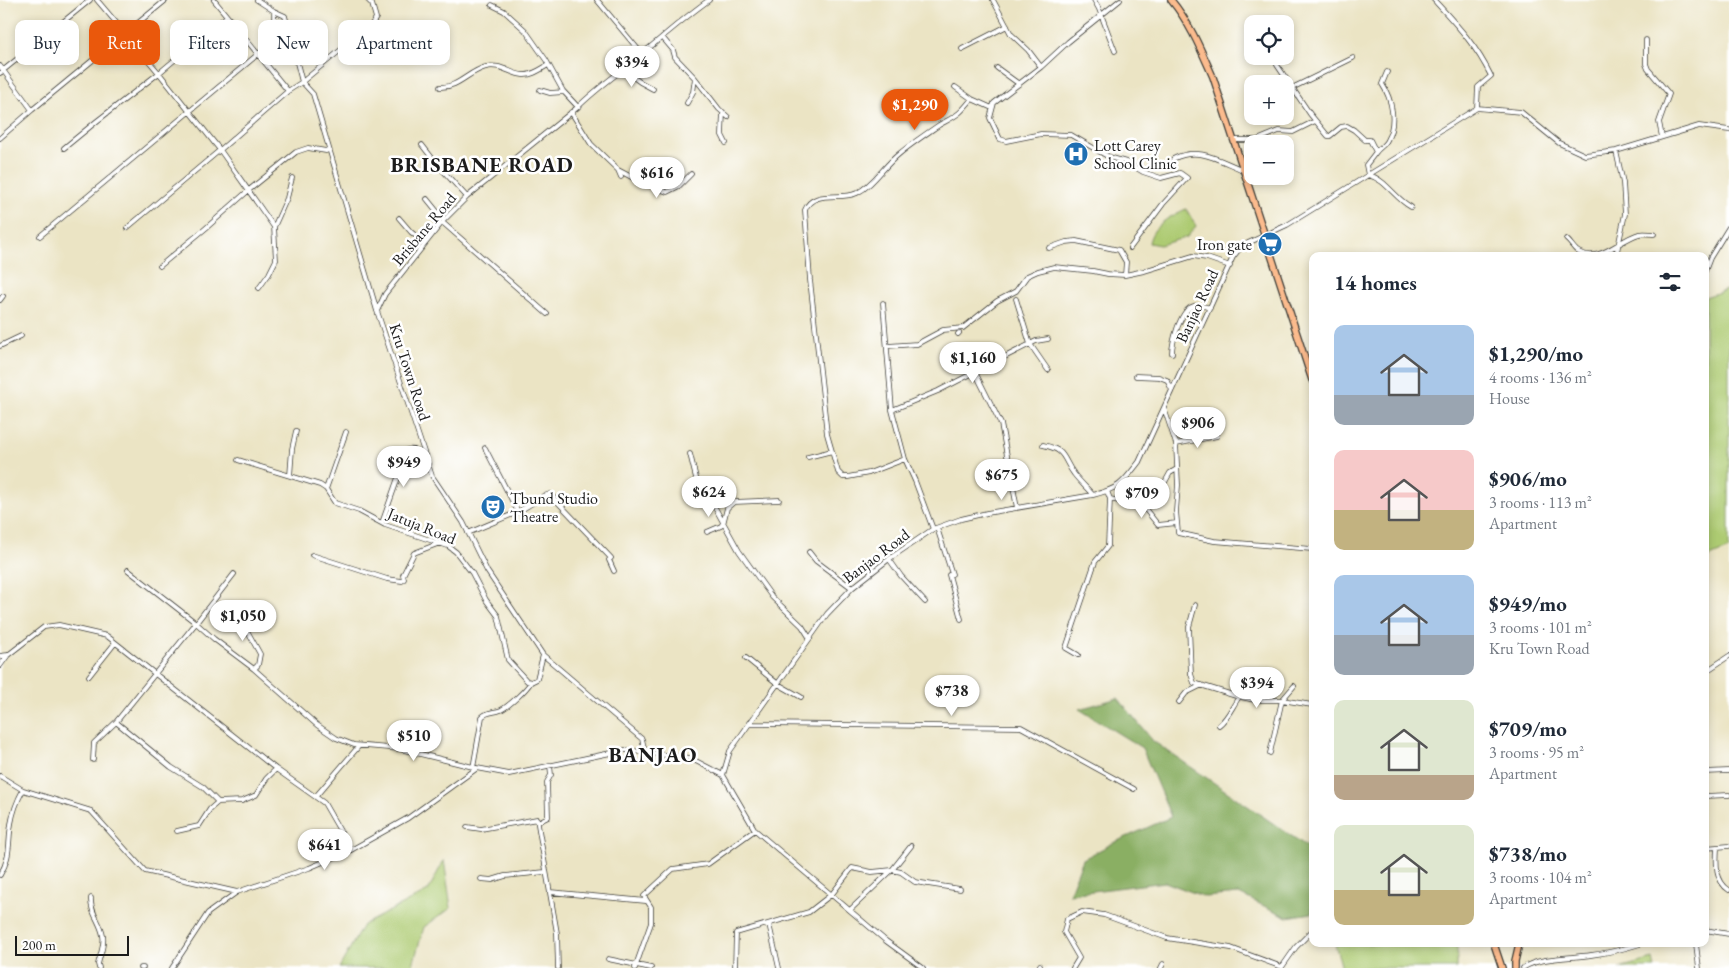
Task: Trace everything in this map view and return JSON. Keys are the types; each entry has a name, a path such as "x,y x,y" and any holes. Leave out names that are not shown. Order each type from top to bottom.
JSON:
{"highway":[{"path":"1171,0 1198,42 1213,77 1309,371"},
{"path":"1495,947 1502,968"},
{"path":"1515,968 1518,947"}],"street":[{"path":"32,110 1,70 90,0"},
{"path":"97,0 115,20"},
{"path":"142,20 166,0"},
{"path":"40,236 258,54 214,0"},
{"path":"257,0 274,11 275,20"},
{"path":"127,228 288,91 302,82 372,24 376,18 372,4 368,0"},
{"path":"597,0 642,54"},
{"name":"Brisbane Road","path":"377,311 385,294 425,243 443,221 467,197 578,107 593,92 642,54 682,18 708,0"},
{"path":"993,0 1011,34 1042,67"},
{"path":"1094,0 1115,51"},
{"path":"1120,0 1042,67 994,103 990,118 1000,139 1006,141 1041,134 1071,135 1109,157 1126,162 1143,172 1161,178 1180,173 1187,178 1163,204 1130,248"},
{"path":"1434,0 1461,28 1474,45 1491,76 1478,87 1477,108 1521,112 1559,143 1585,155 1616,151 1699,126 1729,130"},
{"path":"492,5 504,11 525,30 564,92 578,107"},
{"name":"Kru Town Road","path":"274,11 286,16 302,82 313,94 377,311 432,476 450,501 487,571 543,655 642,739 645,752"},
{"path":"64,148 159,73 227,16"},
{"path":"962,50 1007,26"},
{"path":"662,37 673,50 675,57 728,117"},
{"path":"1646,40 1646,64 1648,69 1669,94 1659,122 1662,137"},
{"path":"1294,87 1353,58"},
{"path":"0,138 89,63"},
{"path":"152,65 220,150 274,227"},
{"path":"267,65 288,91"},
{"path":"1277,65 1284,75"},
{"path":"440,87 450,88 486,66 501,67 524,75 549,67"},
{"path":"997,68 1019,84"},
{"path":"622,69 653,89"},
{"path":"1387,72 1382,84 1389,94 1394,119 1387,141 1366,165 1368,175 1384,183 1401,202 1411,207"},
{"path":"687,103 693,92 695,78"},
{"path":"955,87 972,99 992,108"},
{"path":"540,90 564,92"},
{"path":"1294,91 1328,136 1347,126 1365,140 1370,140 1376,152"},
{"path":"905,459 848,478 839,474 827,434 810,280 806,210 808,204 813,200 856,194 901,152 959,113 972,99"},
{"name":"Banjao Road","path":"723,775 730,751 809,637 827,614 852,588 888,559 935,529 961,519 987,513 1093,495 1123,483 1139,462 1233,257 1240,248 1287,224 1477,108"},
{"path":"571,112 591,144 618,170 639,181 667,192 678,186 691,174"},
{"path":"722,112 722,135 726,143"},
{"path":"1234,140 1257,140 1279,131 1293,132 1315,121"},
{"path":"422,145 467,197"},
{"path":"160,266 248,190 296,152 308,148 329,149"},
{"path":"1616,151 1623,183 1625,214 1617,252"},
{"path":"1173,159 1189,153 1205,155 1243,170"},
{"path":"618,170 621,177"},
{"path":"259,288 276,260 274,227 287,198 292,178"},
{"path":"427,199 443,221 547,314"},
{"path":"399,218 411,232 425,243"},
{"path":"1709,261 1729,227"},
{"path":"1605,252 1639,234 1654,234"},
{"path":"1566,239 1572,243 1574,249 1580,252"},
{"path":"1050,248 1066,242 1076,242 1119,250 1126,262 1125,275"},
{"path":"888,346 917,344 943,330 963,328 997,301 1016,291 1027,276 1054,267 1125,275 1193,256 1207,258 1230,266"},
{"path":"0,300 3,296"},
{"path":"1016,299 1030,344 1048,370"},
{"path":"883,303 892,410 905,459 935,529 950,574 961,619"},
{"path":"1172,353 1172,344 1184,312 1192,306 1200,304 1210,308"},
{"path":"0,346 21,336"},
{"path":"892,410 938,391 1030,344 1048,339"},
{"path":"975,372 1001,424 1017,508"},
{"path":"1136,376 1159,377 1167,380 1172,390"},
{"path":"1164,408 1176,444 1178,469 1176,511 1178,533 1188,537 1214,541 1309,549"},
{"path":"290,476 292,448 296,431"},
{"path":"326,489 346,432"},
{"path":"1176,444 1217,436"},
{"path":"1044,445 1053,447 1062,453 1073,474 1093,495"},
{"path":"485,448 518,512"},
{"path":"382,523 398,475 403,452 408,449 414,449 425,457"},
{"path":"808,458 832,451"},
{"path":"690,454 699,490 713,504 739,551 772,597 802,626 809,637"},
{"name":"Jatuja Road","path":"238,460 320,485 326,489 335,502 359,511 382,523 440,543 456,552 472,573 486,600 498,616 508,660 526,681 531,682"},
{"path":"1110,500 1128,503 1153,496 1160,491 1170,473 1178,469"},
{"path":"1123,483 1134,505 1146,510 1158,525 1177,524"},
{"path":"1078,655 1066,648 1095,562 1108,546 1110,500 1107,491"},
{"path":"468,533 518,512 550,494 610,559 614,570"},
{"path":"707,532 723,524 727,508 734,502 779,500"},
{"path":"312,555 402,582 404,579 403,575 414,553 440,543"},
{"path":"809,552 816,561 852,588"},
{"path":"888,559 925,602"},
{"path":"128,570 254,669 317,725 336,738 359,746 400,749 475,768 509,774 625,750 690,758 723,775 755,830 851,909 886,941 922,968"},
{"path":"93,760 94,743 116,722 156,675 234,574"},
{"path":"1195,604 1189,627 1192,681 1239,697 1255,700 1282,700 1309,704"},
{"path":"240,618 260,654 258,665 254,669"},
{"path":"0,666 8,656 44,627 59,625 106,636 276,769 316,796 328,809 351,850"},
{"path":"88,676 115,643"},
{"path":"172,968 208,913 237,892 301,871 351,850 408,818 475,768 482,717 485,714 501,710 524,693 531,682 537,679 543,655"},
{"path":"0,656 8,656"},
{"path":"1709,669 1729,656"},
{"path":"746,658 778,684 801,697"},
{"path":"1179,702 1186,693 1202,685"},
{"path":"1270,753 1282,700 1294,686"},
{"path":"1219,725 1227,719 1230,710 1239,697"},
{"path":"116,722 171,767 203,787 218,802 242,801 256,795 266,779 276,769"},
{"path":"749,724 1021,727 1134,789"},
{"path":"316,796 359,746"},
{"path":"538,822 548,817 547,782 551,775 550,765"},
{"path":"1709,772 1729,771"},
{"path":"0,776 23,790 91,811 145,871 237,892"},
{"path":"0,875 10,851 11,826 16,805 23,790"},
{"path":"1709,796 1729,795"},
{"path":"177,832 199,826 218,802"},
{"path":"467,827 481,829 537,819 557,933 558,968"},
{"path":"635,966 651,923 651,907 644,896 674,869 708,864 755,830"},
{"path":"851,909 892,870 911,846"},
{"path":"1709,848 1729,846"},
{"path":"1717,848 1718,875 1723,886 1729,890"},
{"path":"735,968 736,933 809,912 832,894 852,868 872,872 892,870 901,872 915,882 960,889"},
{"path":"481,879 492,880 505,876 545,872"},
{"path":"550,892 646,901"},
{"path":"91,898 90,906 104,939 98,964 99,968"},
{"path":"1073,968 1079,958 1064,932 1067,919 1082,912 1104,915 1167,938 1230,948 1281,967 1296,946 1309,934"},
{"path":"769,924 779,968"},
{"path":"1709,931 1729,934"},
{"path":"1522,968 1528,964 1593,955 1630,947"},
{"path":"1696,947 1699,968"},
{"path":"608,959 651,968"}],"green space":[{"path":"1186,209 1196,226 1187,237 1160,245 1149,243 1158,226 1168,218"},
{"path":"1729,289 1729,549 1709,557 1709,296"},
{"path":"1118,698 1153,741 1309,848 1309,913 1287,917 1239,894 1205,897 1165,882 1069,894 1083,859 1113,843 1171,817 1142,748 1079,709"},
{"path":"444,860 451,908 424,927 412,968 339,968 363,925 428,891"},
{"path":"1336,947 1457,947 1457,968 1342,968"},
{"path":"1653,959 1655,968 1619,968"}],"place":[{"name":"Lott Carey School Clinic","path":"1076,154"},
{"name":"Iron gate","path":"1270,244"},
{"name":"Tbund Studio Theatre","path":"493,507"}],"district":[{"name":"BRISBANE ROAD","path":"482,164"},
{"name":"BANJAO","path":"653,754"}]}
